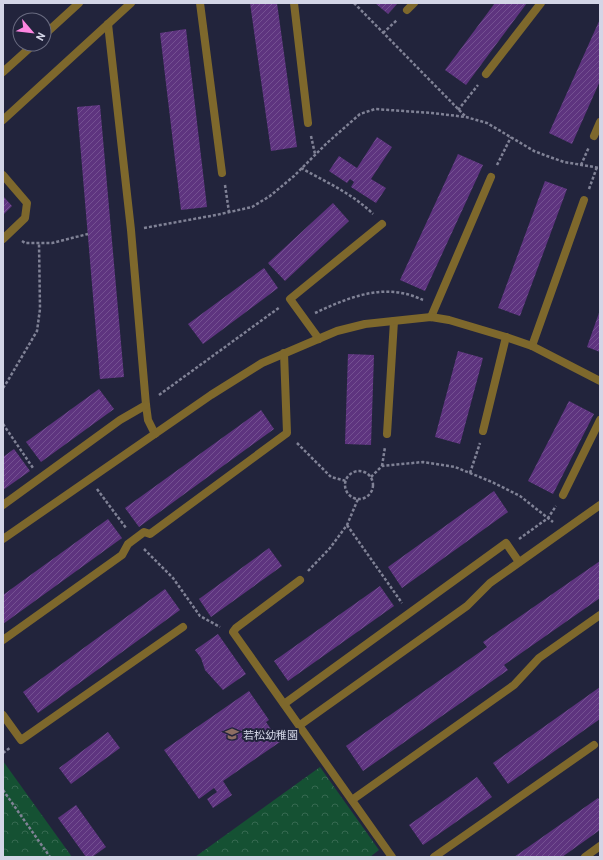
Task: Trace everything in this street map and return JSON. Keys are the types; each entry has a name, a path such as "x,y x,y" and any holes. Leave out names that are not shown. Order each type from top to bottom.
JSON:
{"street":[{"path":"52,28 79,3"},
{"path":"3,120 131,3"},
{"path":"200,3 222,174"},
{"path":"294,3 308,123"},
{"path":"407,10 414,3"},
{"path":"486,74 541,3"},
{"path":"108,24 131,230 146,405 148,420 155,434"},
{"path":"3,72 25,52"},
{"path":"594,136 600,122"},
{"path":"3,175 27,203 25,218 6,236"},
{"path":"431,317 491,177"},
{"path":"532,346 584,200"},
{"path":"319,339 290,299 382,224"},
{"path":"3,539 211,395 262,363 337,331 365,324 394,320 431,317 449,320 532,346 600,381"},
{"path":"387,434 394,320"},
{"path":"483,431 506,337"},
{"path":"3,640 122,555 128,544 144,532 150,534 287,434 284,353"},
{"path":"3,505 120,420 146,405"},
{"path":"563,495 600,420"},
{"path":"300,726 467,606 490,583 600,505"},
{"path":"284,704 506,543 519,562"},
{"path":"300,580 236,628 233,632 392,857"},
{"path":"352,800 514,685 539,658 600,615"},
{"path":"3,715 21,740 183,627"},
{"path":"434,857 594,745"},
{"path":"584,857 600,846"}],"path":[{"path":"354,3 466,117"},
{"path":"383,33 407,10"},
{"path":"458,110 486,74"},
{"path":"131,230 252,207 270,196 360,114 375,109 466,117 487,123 534,151 564,162 599,167 584,200"},
{"path":"308,123 315,155"},
{"path":"580,165 594,136"},
{"path":"491,177 511,137"},
{"path":"301,168 343,191 364,205 382,224"},
{"path":"222,174 229,212"},
{"path":"6,236 25,243 52,243 88,234"},
{"path":"3,388 38,331 40,309 39,243"},
{"path":"146,405 290,299"},
{"path":"3,424 40,478"},
{"path":"470,473 483,431"},
{"path":"287,434 331,477 346,481"},
{"path":"371,477 382,466 387,434"},
{"path":"382,466 423,462 455,467 492,482 520,496 554,522"},
{"path":"357,471 365,472 371,477 374,484 366,498 358,499 350,496 346,489 346,481 350,474 357,471"},
{"path":"89,479 135,539 173,578 200,616 233,632"},
{"path":"509,546 548,518 563,495"},
{"path":"300,580 330,548 347,525 358,499"},
{"path":"347,525 409,613"},
{"path":"3,790 50,857"}],"green space":[{"path":"3,761 72,857 3,857"},
{"path":"320,767 379,850 370,857 195,857"}],"building":[{"path":"250,3 277,3 297,147 271,151"},
{"path":"375,3 398,3 388,14"},
{"path":"495,3 527,3 466,85 445,70"},
{"path":"600,19 600,81 572,144 549,133"},
{"path":"186,29 207,207 181,210 160,33"},
{"path":"100,105 124,377 100,379 77,107"},
{"path":"377,137 392,147 371,179 386,188 376,203 351,187 354,182 350,179 347,183 329,171 339,156 357,168"},
{"path":"458,154 483,165 425,291 400,280"},
{"path":"545,181 567,189 520,316 498,308"},
{"path":"3,196 12,206 3,215"},
{"path":"333,203 349,221 285,281 268,263"},
{"path":"264,268 278,288 203,344 188,324"},
{"path":"600,310 600,352 587,347"},
{"path":"458,351 483,358 460,444 435,437"},
{"path":"348,354 374,355 371,445 345,444"},
{"path":"99,389 114,409 41,462 26,442"},
{"path":"569,401 594,414 553,494 528,481"},
{"path":"261,410 274,429 139,527 125,508"},
{"path":"14,449 30,471 3,490 3,457"},
{"path":"494,491 508,512 402,588 388,567"},
{"path":"108,519 122,538 3,624 3,595"},
{"path":"269,548 282,566 211,617 199,599"},
{"path":"600,561 600,598 504,665 508,670 363,771 346,746 487,647 483,642"},
{"path":"380,586 394,606 288,681 274,661"},
{"path":"165,589 180,610 38,713 23,692"},
{"path":"218,634 246,674 223,690 205,670 201,658 195,650"},
{"path":"600,687 600,719 508,784 493,763"},
{"path":"249,691 269,720 266,722 280,742 223,781 232,795 213,808 207,799 217,792 214,788 199,799 164,750"},
{"path":"108,732 120,748 71,784 59,768"},
{"path":"477,777 492,797 423,845 409,825"},
{"path":"598,798 600,800 600,830 562,857 514,857"},
{"path":"76,805 106,847 92,857 86,857 58,818"}],"place":[{"name":"若松幼稚園","path":"232,734"}]}
